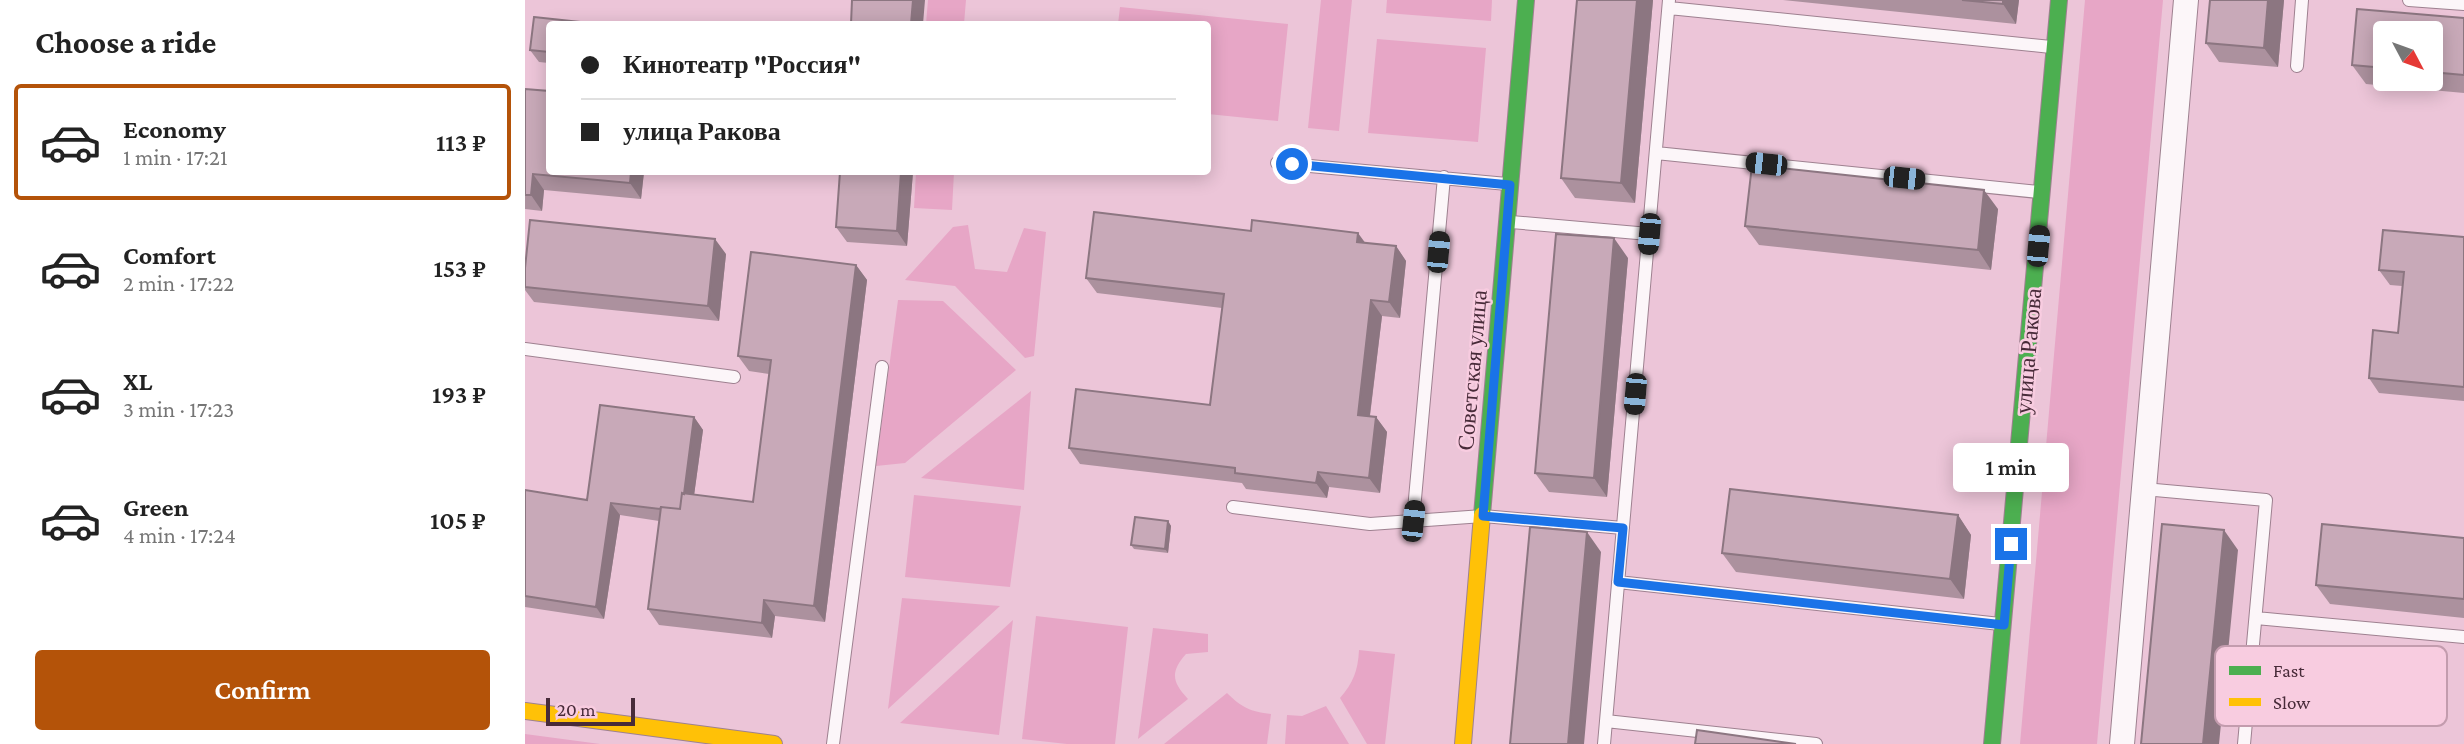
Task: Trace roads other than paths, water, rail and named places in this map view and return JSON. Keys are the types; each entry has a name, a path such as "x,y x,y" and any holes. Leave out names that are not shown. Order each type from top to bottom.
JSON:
{"street":[{"name":"Советская улица","path":"1463,744 1526,0"},
{"name":"улица Ракова","path":"1992,744 2059,0"},
{"path":"2122,744 2186,0"},
{"path":"525,711 774,744"}],"lane":[{"path":"2297,66 2302,0"},
{"path":"2409,0 2464,4"},
{"path":"1604,744 1669,4 2055,47"},
{"path":"1656,153 2042,192"},
{"path":"1277,163 1510,185"},
{"path":"1413,521 1444,177"},
{"path":"1507,222 1649,234"},
{"path":"525,349 734,377"},
{"path":"833,744 882,367"},
{"path":"2144,489 2266,500 2253,646"},
{"path":"1233,507 1370,524 1483,516 1623,528"},
{"path":"1618,582 2004,625"},
{"path":"2256,618 2464,636"},
{"path":"1606,721 1816,744"},
{"path":"2244,744 2246,726"}]}
